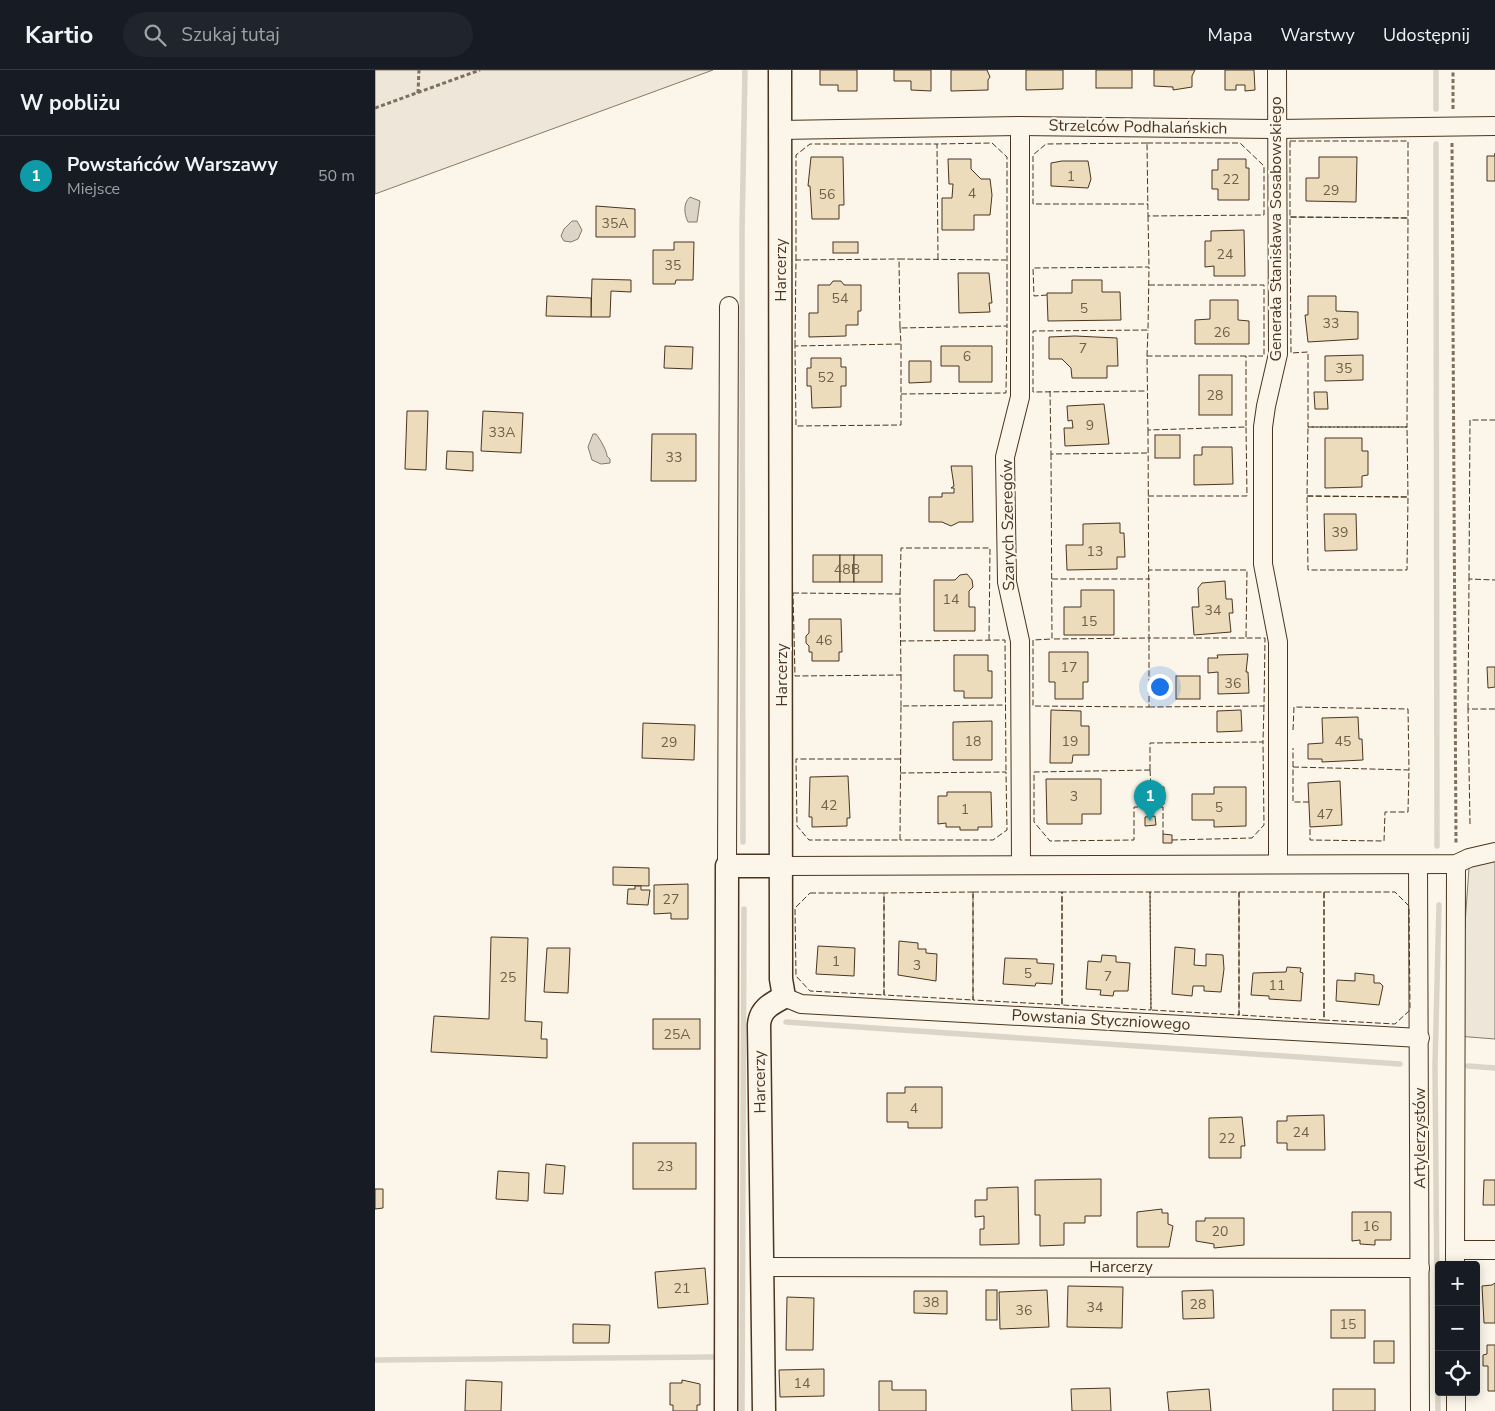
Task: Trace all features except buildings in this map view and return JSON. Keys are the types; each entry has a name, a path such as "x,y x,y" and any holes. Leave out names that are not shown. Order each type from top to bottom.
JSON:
{"street":[{"name":"Harcerzy","path":"764,1411 759,1019 767,1006 784,997 781,979 781,70"},
{"name":"Generała Stanisława Sosabowskiego","path":"1277,70 1278,354 1263,427 1263,564 1278,642 1278,864"},
{"name":"Strzelców Podhalańskich","path":"781,130 1020,126 1277,129 1495,126"},
{"name":"Szarych Szeregów","path":"1020,126 1019,397 1005,457 1007,582 1020,641 1021,865"},
{"name":"Harcerzy","path":"726,1411 729,306"},
{"path":"727,866 1419,865 1456,864 1469,858 1495,852"},
{"path":"1456,864 1455,1257 1495,1250"},
{"name":"Artylerzystów","path":"1419,865 1420,1411"},
{"name":"Powstania Styczniowego","path":"784,997 801,1004 1420,1038"},
{"name":"Harcerzy","path":"763,1267 1420,1268"},
{"path":"1456,1396 1456,1411"}],"path":[{"path":"418,92 419,70"},
{"path":"375,108 480,70"},
{"path":"1453,70 1456,864"}],"shaded area":[{"path":"375,70 713,70 375,194"},
{"path":"690,197 700,201 697,222 688,222 686,216 685,205"},
{"path":"572,221 577,221 582,230 578,239 571,242 564,241 561,236 564,229"},
{"path":"593,434 596,434 601,442 610,459 610,463 601,464 592,460 588,447"},
{"path":"1470,854 1495,855 1495,1039 1457,1036"}],"waterway":[{"path":"743,842 742,232 745,70"},
{"path":"1436,70 1436,109"},
{"path":"1436,144 1437,846"},
{"path":"1438,1411 1435,1065 1439,905"},
{"path":"742,1411 744,909"},
{"path":"786,1022 1400,1064"},
{"path":"1468,1066 1495,1068"},
{"path":"375,1360 715,1357"}],"fence":[{"path":"1290,141 1408,141 1408,218 1290,217 1290,141"},
{"path":"938,259 937,144 992,143 1007,157 1007,326 900,328 899,259 1006,260"},
{"path":"1147,143 1240,143 1264,166 1264,215 1148,216 1147,143"},
{"path":"1147,143 1046,144 1033,155 1033,204 1148,204"},
{"path":"796,260 796,155 810,144 937,144"},
{"path":"1148,216 1149,267"},
{"path":"1290,217 1408,218 1407,427 1308,427 1308,352 1291,353 1290,217"},
{"path":"795,346 796,260 899,259"},
{"path":"1047,295 1034,296 1033,268 1149,267 1148,330 1033,331 1033,392 1147,391"},
{"path":"1149,285 1264,285 1264,356 1147,356 1148,430 1246,427 1246,356"},
{"path":"901,394 1006,393 1007,326"},
{"path":"900,327 901,344"},
{"path":"1147,356 1148,330"},
{"path":"901,344 901,425 796,426 795,346 901,344"},
{"path":"1050,391 1051,454 1148,453"},
{"path":"1469,579 1470,420 1495,420"},
{"path":"1148,496 1247,496 1246,427"},
{"path":"1308,427 1407,427 1408,497 1307,496 1308,427"},
{"path":"1148,430 1149,638 1246,638 1247,570 1149,570"},
{"path":"1051,454 1052,639 1149,638 1149,707 1033,706 1033,640 1052,639"},
{"path":"1307,496 1408,497 1407,570 1308,570 1307,496"},
{"path":"900,594 901,548 990,548 989,640"},
{"path":"1052,579 1150,579"},
{"path":"1468,709 1469,579 1495,580"},
{"path":"793,593 900,594 901,675 795,676 793,593"},
{"path":"1149,707 1264,706 1265,638 1246,638"},
{"path":"900,641 1005,640 1006,772"},
{"path":"901,675 901,706"},
{"path":"900,759 796,759 797,826 809,840 900,840 901,706 1006,705"},
{"path":"1150,770 1150,743 1263,742 1264,706"},
{"path":"1293,730 1294,707 1408,709 1409,770"},
{"path":"1470,824 1468,709 1495,709"},
{"path":"1172,840 1252,838 1264,825 1263,742"},
{"path":"1293,748 1293,767"},
{"path":"1309,802 1293,802 1293,767 1409,770 1408,812 1385,812 1384,841 1310,840 1310,827"},
{"path":"1150,770 1152,807 1134,807 1134,840 1050,841 1034,822 1034,772 1150,770"},
{"path":"900,773 1006,772 1007,830 993,840 900,840"},
{"path":"1152,807 1163,807 1163,834"},
{"path":"973,892 1062,892 1062,1005 973,1000 973,892"},
{"path":"973,892 973,1000 884,995 884,893 973,892"},
{"path":"1150,892 1151,1010 1062,1005 1062,892 1239,892 1239,1015 1151,1010 1150,892"},
{"path":"1239,892 1324,892 1324,1020 1239,1015 1239,892"},
{"path":"1324,892 1395,892 1409,906 1410,1010 1395,1024 1324,1020 1324,892"},
{"path":"810,893 884,893 884,995 810,991 796,976 795,908 810,893"}],"place":[{"name":"Powstańców Warszawy","path":"1150,821"}]}
